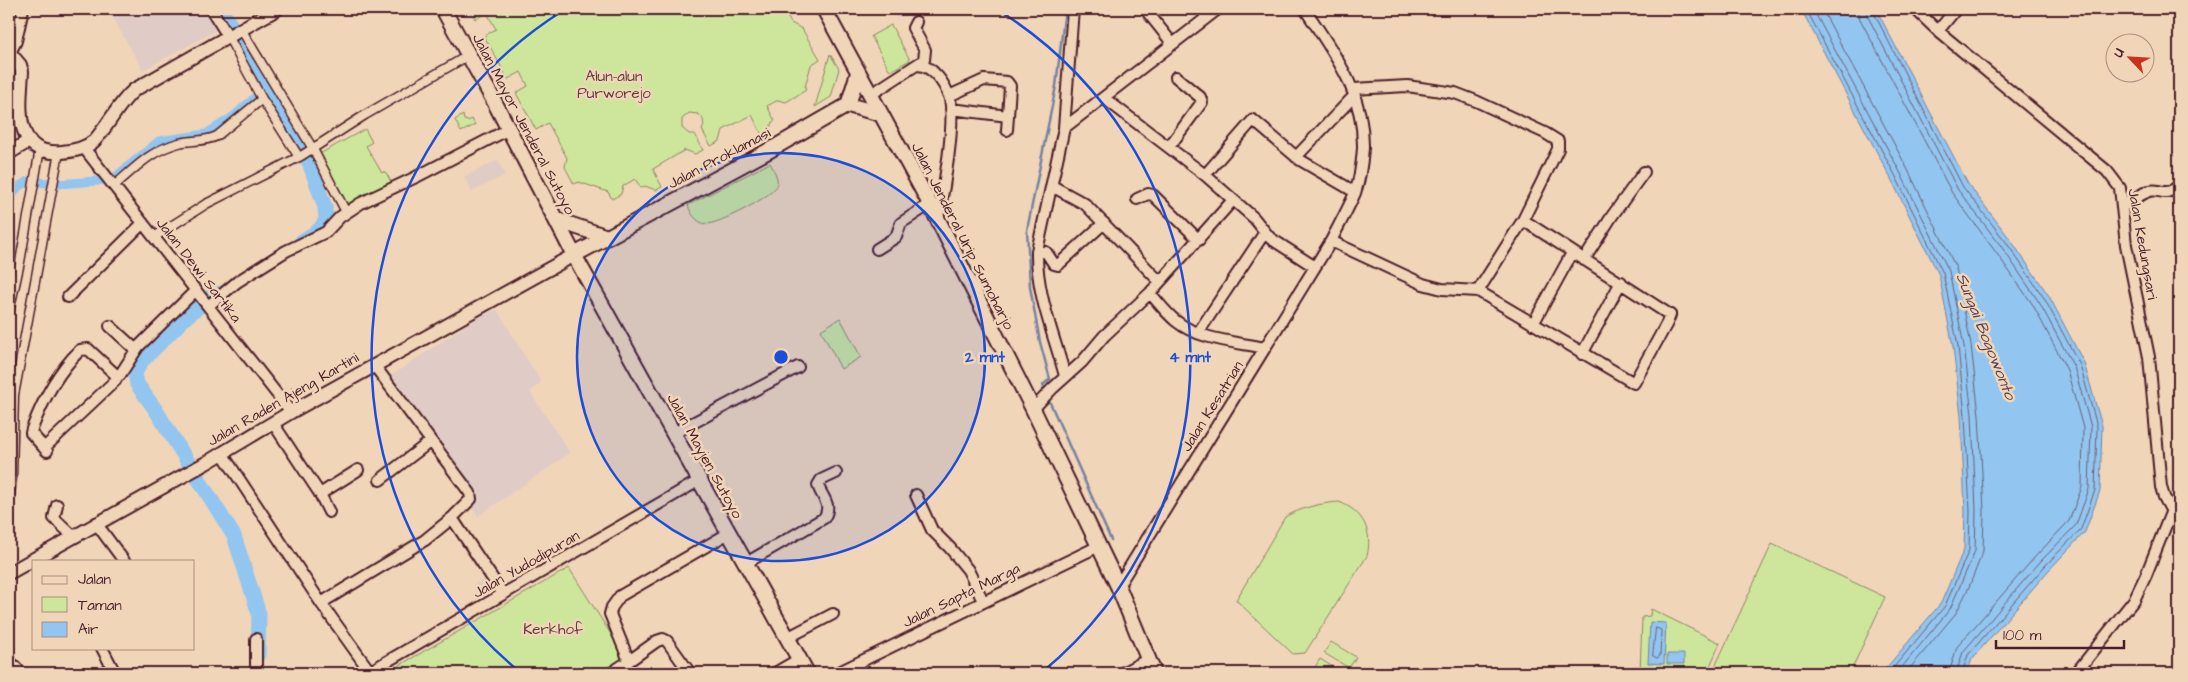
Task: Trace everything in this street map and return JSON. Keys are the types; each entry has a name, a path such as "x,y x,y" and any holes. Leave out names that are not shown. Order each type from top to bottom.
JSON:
{"main road":[{"name":"Jalan Mayor Jenderal Sutoyo","path":"443,9 509,129 574,255"},
{"name":"Jalan Jenderal Urip Sumoharjo","path":"824,9 938,218 1037,406 1118,586 1154,673"},
{"path":"858,73 848,105 881,114"},
{"name":"Jalan Proklamasi","path":"574,255 770,150 848,105"},
{"path":"557,220 607,237"},
{"name":"Jalan Mayjen Sutoyo","path":"574,255 807,673"}],"street":[{"path":"9,312 20,262 36,167 34,145 23,130 21,121 22,72 20,65 9,52 16,42 23,9"},
{"path":"212,9 261,96 300,157"},
{"path":"9,153 34,145 59,152 84,148 99,135 118,106 134,90 277,9"},
{"path":"1065,376 1038,282 1037,251 1064,128 1073,9"},
{"path":"1145,9 1172,43"},
{"path":"1064,128 1172,43 1203,13 1218,9"},
{"name":"Jalan Kesatrian","path":"1118,586 1331,241 1355,192 1362,155 1362,121 1354,92 1343,69 1305,9"},
{"name":"Jalan Kedungsari","path":"1915,9 1938,31 2107,171 2120,188 2126,245 2149,357 2161,487 2164,497 2179,524"},
{"path":"1938,31 1956,9"},
{"path":"870,95 924,60 926,50 913,28 916,22"},
{"path":"241,29 346,212"},
{"path":"154,237 206,204 300,157 365,115 468,54"},
{"path":"918,65 932,70 949,96 951,109 946,166 938,218"},
{"path":"1169,148 1202,102 1193,91 1176,77"},
{"path":"949,96 984,80 1007,82 1010,86 1007,130"},
{"path":"1296,157 1354,92 1407,86 1455,94 1476,101 1556,138 1559,145 1558,149 1524,220 1478,292"},
{"path":"113,185 153,152 178,143 206,140 217,136 261,96"},
{"path":"1104,98 1204,175 1254,218 1274,242 1315,267"},
{"path":"951,109 1008,116"},
{"path":"1204,175 1252,120 1313,169 1355,192"},
{"path":"208,306 237,282 262,266 286,251 326,232 346,212 361,203 509,129"},
{"name":"Jalan Dewi Sartika","path":"84,148 291,412"},
{"path":"9,504 12,477 14,395 59,152"},
{"path":"1584,260 1612,216 1644,172"},
{"path":"1052,186 1085,204 1160,282"},
{"path":"2123,205 2147,192 2166,193 2179,186"},
{"path":"1137,199 1148,194 1153,195 1199,240"},
{"path":"1037,406 1065,376 1082,362 1104,336 1150,293 1233,200"},
{"path":"877,249 896,237 901,222 930,204"},
{"path":"1331,241 1424,284 1442,289 1478,292 1634,383 1670,318 1668,313 1572,253 1524,220"},
{"path":"68,297 143,223"},
{"path":"1037,251 1046,252 1054,264 1058,265 1104,223"},
{"path":"1198,333 1264,232"},
{"path":"1533,324 1572,253"},
{"name":"Jalan Raden Ajeng Kartini","path":"9,573 206,463 374,365 574,255"},
{"path":"1582,354 1621,282"},
{"path":"118,375 88,349 80,350 68,362 44,399 32,429 32,433 45,450 115,381 151,332 197,292"},
{"path":"1150,293 1176,321 1198,333 1265,348"},
{"path":"110,326 136,350"},
{"path":"321,603 400,556 452,518 470,502 471,496 374,365"},
{"path":"674,433 798,367"},
{"path":"273,423 320,494 329,512"},
{"path":"380,480 431,441"},
{"path":"222,453 369,673"},
{"path":"320,494 358,470"},
{"path":"746,563 824,518 828,511 827,501 818,485 821,480 836,473"},
{"name":"Jalan Yudodipuran","path":"369,673 700,480"},
{"path":"916,495 932,530 968,570 983,601"},
{"path":"57,505 54,518 73,536"},
{"path":"2076,673 2134,600 2172,510"},
{"path":"452,518 503,594"},
{"path":"96,523 123,560"},
{"path":"629,661 610,614 616,600 729,533"},
{"name":"Jalan Sapta Marga","path":"837,673 1099,546"},
{"path":"787,638 833,614"},
{"path":"256,639 256,673"},
{"path":"611,673 657,641 664,639 690,673"},
{"path":"103,650 115,673"},
{"path":"775,673 799,659"},
{"path":"1122,673 1147,660"},
{"path":"9,662 20,673"}],"shaded area":[{"path":"108,9 203,9 219,29 143,70"},
{"path":"891,9 913,9 897,18"},
{"path":"498,160 505,175 472,192 464,177"},
{"path":"497,310 541,382 530,392 570,453 478,516 386,379 483,314"},
{"path":"484,579 488,588 483,591 485,596 481,598 474,585"}],"green space":[{"name":"Alun-alun Purworejo","path":"463,9 783,9 791,23 802,29 820,59 811,65 805,87 806,90 786,102 778,100 767,106 775,121 772,122 769,131 762,135 752,115 723,130 720,141 711,146 702,130 704,123 702,117 698,114 689,113 682,119 682,128 689,134 695,134 703,150 695,154 685,150 653,169 662,187 656,190 645,186 641,188 635,179 623,186 621,194 612,199 608,192 579,182 574,184 565,167 567,158 548,123 536,130 516,93 528,86 521,72 508,79 484,36 496,29 487,13 475,19 471,11"},
{"path":"891,25 910,60 890,71 871,36"},
{"path":"830,54 839,69 831,97 815,107"},
{"path":"463,115 464,120 472,119 475,125 461,132 455,120"},
{"path":"365,129 372,142 366,146 382,173 385,171 394,187 346,212 316,156"},
{"path":"770,163 777,179 777,185 774,190 756,202 721,220 706,224 697,220 690,211 688,205"},
{"path":"840,318 861,357 841,369 821,330"},
{"path":"1339,502 1360,516 1364,523 1369,538 1367,556 1305,653 1293,654 1236,600 1285,517 1311,506"},
{"path":"1772,544 1885,597 1850,673 1712,673"},
{"name":"Kerkhof","path":"569,568 629,663 613,673 386,673"},
{"path":"1651,609 1720,643 1707,673 1640,673 1642,617 1650,616"},
{"path":"1331,642 1356,657 1349,668 1324,653"},
{"path":"1320,659 1343,673 1318,673 1313,670"}],"water":[{"name":"Sungai Bogowonto","path":"1801,9 1876,9 1968,184 2010,239 2049,296 2084,363 2102,426 2100,491 2085,532 2048,571 1972,659 1967,673 1882,673 1941,603 1964,549 1965,511 1961,416 1953,347 1939,275 1890,177"},
{"path":"1650,622 1666,623 1664,664 1648,663"},
{"path":"1667,654 1684,654 1684,664 1667,664"}],"waterway":[{"path":"220,9 230,24"},
{"path":"1045,390 1043,385 1050,379 1040,342 1030,287 1027,230 1056,86 1065,9"},
{"path":"241,42 309,162 325,207 326,220 319,230 302,241"},
{"path":"9,199 18,187 28,181 58,184 114,178 159,141 206,134 234,116 266,88"},
{"path":"216,293 187,316 141,362 135,373 137,384 155,409 234,536 259,614 258,655"},
{"path":"1048,398 1111,540"}]}
